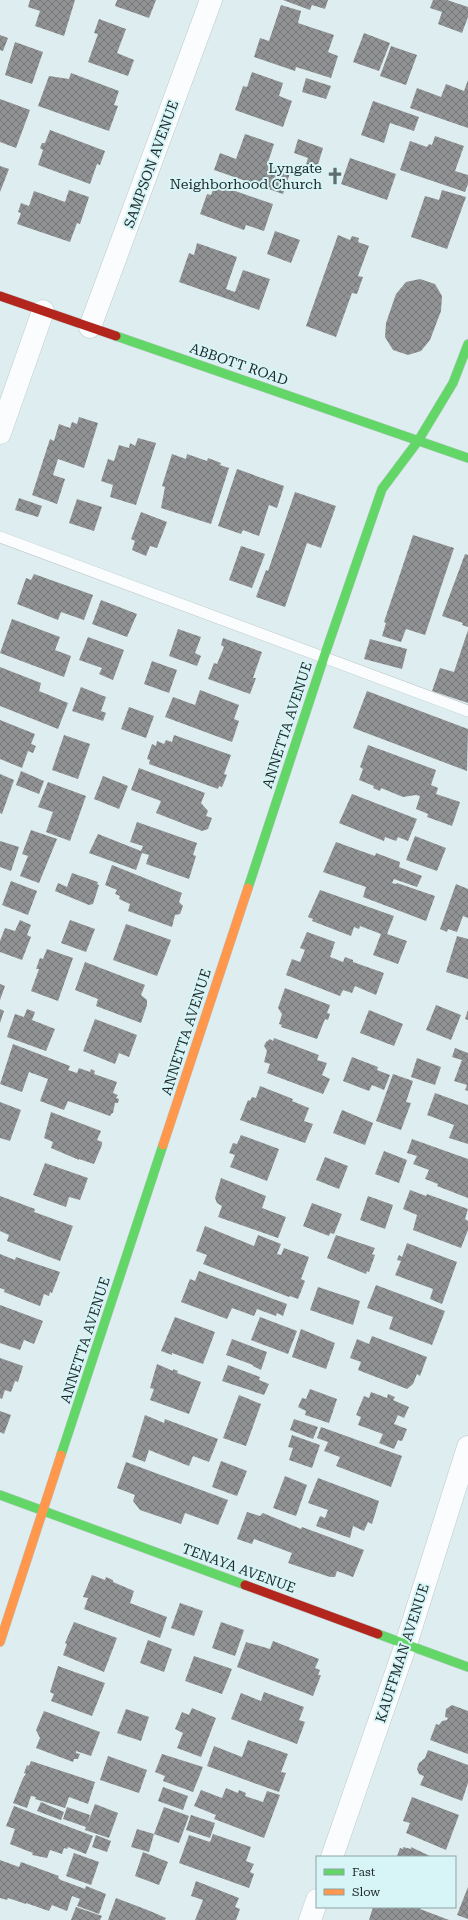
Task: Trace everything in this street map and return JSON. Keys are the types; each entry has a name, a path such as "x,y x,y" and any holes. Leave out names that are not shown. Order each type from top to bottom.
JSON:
{"street":[{"name":"SAMPSON AVENUE","path":"90,327 211,0"},
{"name":"ABBOTT ROAD","path":"0,296 468,458"},
{"path":"0,433 43,311"},
{"name":"ANNETTA AVENUE","path":"0,1642 324,657 382,489 418,441 453,384 468,344"},
{"name":"KAUFFMAN AVENUE","path":"332,1856 406,1644 468,1447"},
{"name":"TENAYA AVENUE","path":"0,1495 468,1667"},
{"path":"310,1920 316,1903"}],"lane":[{"path":"0,537 468,711"}],"building":[{"path":"30,0 75,0 64,36 35,26 40,11 28,7"},
{"path":"117,0 156,0 149,18 115,6"},
{"path":"283,0 328,0 325,9 312,5 310,10"},
{"path":"433,0 447,0 468,7 468,17 462,33 438,24 442,12 430,8"},
{"path":"281,5 301,11 298,23 334,35 328,52 338,56 331,78 296,67 295,71 254,57 260,38 269,41"},
{"path":"99,19 126,29 117,53 134,60 128,76 88,62 98,34 94,33"},
{"path":"364,33 390,43 379,71 353,62"},
{"path":"0,35 8,38 3,51 0,50"},
{"path":"15,42 43,52 32,84 5,75"},
{"path":"391,46 417,55 406,85 380,76"},
{"path":"252,72 283,83 279,96 292,101 283,127 235,110 243,86 247,87"},
{"path":"71,73 119,91 114,105 118,106 109,131 38,106 49,76 69,79"},
{"path":"306,78 331,86 326,99 302,92"},
{"path":"468,80 468,128 410,108 417,88 441,97 446,84 464,91"},
{"path":"0,99 30,110 16,148 0,142"},
{"path":"373,101 419,117 414,131 390,123 384,143 361,135"},
{"path":"50,130 105,151 100,165 97,164 90,184 38,165 43,150 40,148 42,143 45,143"},
{"path":"245,134 274,144 267,165 290,173 283,194 214,170 220,153 236,159"},
{"path":"435,136 464,146 455,171 468,175 468,184 465,192 400,170 410,141 427,147 429,144 432,145"},
{"path":"298,139 323,148 316,171 305,168 308,158 294,153"},
{"path":"350,158 396,174 387,200 341,184"},
{"path":"0,166 9,169 0,192"},
{"path":"215,184 273,204 264,231 246,225 244,230 200,214 207,194 211,195"},
{"path":"69,190 89,197 80,224 77,223 70,242 17,224 21,213 18,212 21,203 29,206 34,191 65,202"},
{"path":"442,190 466,197 447,249 411,237 425,196 439,200"},
{"path":"275,231 300,240 291,263 267,254"},
{"path":"338,235 350,240 352,236 359,238 358,242 369,246 358,276 363,277 357,294 352,293 336,337 306,326"},
{"path":"197,243 237,257 226,289 235,292 243,270 270,279 259,310 179,282 189,253 194,255"},
{"path":"420,279 435,284 442,296 441,311 430,340 421,351 408,355 393,350 385,337 386,323 396,294 406,282"},
{"path":"79,417 98,423 84,468 58,459 53,475 65,479 57,504 32,495 50,439 54,441 59,424 70,428 72,422 77,424"},
{"path":"138,438 156,443 136,505 110,497 113,485 101,481 108,459 114,461 119,445 129,448 130,443 135,446"},
{"path":"172,454 186,459 187,454 207,461 208,458 229,468 211,524 161,508 165,487 162,486"},
{"path":"237,469 284,486 277,508 269,505 259,536 243,530 241,534 218,526"},
{"path":"295,492 336,506 321,548 307,543 285,607 256,597 266,570 268,571"},
{"path":"19,498 42,506 38,517 15,510"},
{"path":"77,499 102,507 94,531 69,523"},
{"path":"141,512 167,522 157,548 150,546 146,556 132,550 135,541 131,539"},
{"path":"413,535 454,548 425,635 406,629 401,642 382,636 386,623 384,622"},
{"path":"241,546 265,554 252,588 229,580"},
{"path":"465,554 468,555 468,627 462,625 463,623 442,616"},
{"path":"34,574 93,595 84,620 61,612 58,620 17,604 26,578 31,580"},
{"path":"101,600 137,614 127,637 92,624"},
{"path":"12,619 60,637 55,650 71,656 64,677 0,653"},
{"path":"178,629 201,637 195,653 201,656 197,666 169,656"},
{"path":"468,630 468,703 432,691 440,668 454,672"},
{"path":"88,637 124,650 113,680 99,674 102,668 79,660"},
{"path":"223,638 262,652 253,678 256,678 250,694 208,679 214,663 217,664 224,647 221,645"},
{"path":"370,639 407,649 402,669 364,659"},
{"path":"152,661 177,670 169,693 144,684"},
{"path":"0,667 41,683 39,691 68,703 58,729 0,706"},
{"path":"81,687 106,697 101,711 106,713 103,721 72,711"},
{"path":"200,690 239,705 234,719 239,721 232,742 165,717 173,697 195,705"},
{"path":"367,691 468,729 467,771 353,728"},
{"path":"129,707 154,716 146,738 121,729"},
{"path":"0,720 35,734 31,744 36,746 33,753 28,751 22,768 0,759"},
{"path":"64,735 90,744 78,779 52,770"},
{"path":"174,735 231,755 224,774 227,775 222,787 219,786 218,789 149,764 150,760 147,759 152,744 156,746 157,741 164,744 166,740 172,742"},
{"path":"368,745 436,770 431,785 438,788 436,794 460,802 452,826 427,817 428,814 416,809 420,796 416,795 403,797 381,788 380,791 373,788 374,786 359,780 363,769 360,767"},
{"path":"139,768 205,793 201,803 208,811 206,816 212,818 208,829 202,831 156,813 161,801 131,790"},
{"path":"21,771 44,781 39,794 16,785"},
{"path":"0,774 14,780 2,814 0,813"},
{"path":"103,776 128,786 119,809 94,799"},
{"path":"48,782 86,796 70,841 46,832 53,812 38,807"},
{"path":"352,794 417,819 408,841 398,837 396,841 385,837 384,841 339,823"},
{"path":"137,822 197,843 193,855 196,856 189,879 146,864 149,855 142,853 136,870 89,853 98,834 141,851 143,846 130,842"},
{"path":"31,830 57,839 39,883 20,876 28,856 22,854"},
{"path":"415,836 446,848 437,871 406,860"},
{"path":"0,841 19,847 11,871 0,867"},
{"path":"336,842 375,856 376,853 400,862 399,867 422,876 417,887 394,879 392,883 397,883 435,896 426,921 363,897 366,887 323,872"},
{"path":"112,865 182,893 179,902 183,906 180,914 175,915 172,927 128,911 130,904 119,899 120,896 115,894 117,890 105,885"},
{"path":"72,873 98,882 97,884 99,885 93,904 89,905 55,891 58,883 67,887"},
{"path":"11,881 37,891 28,915 2,905"},
{"path":"456,884 468,889 468,918 463,916 457,932 448,929 447,932 440,929"},
{"path":"320,890 394,916 387,934 407,941 398,964 373,955 381,934 360,926 359,929 354,927 351,936 312,921 313,919 308,917"},
{"path":"20,920 31,925 27,935 31,937 22,960 0,952 0,941 5,928 15,931"},
{"path":"70,920 95,929 86,952 61,943"},
{"path":"126,924 171,940 157,976 113,960"},
{"path":"307,932 335,942 330,957 343,962 345,957 353,960 353,962 384,973 376,995 355,986 352,993 343,990 340,996 286,975 292,959 300,962 305,950 300,948"},
{"path":"457,936 468,939 468,979 446,972"},
{"path":"47,949 73,958 58,1001 31,991 39,969 36,969 40,958 43,959"},
{"path":"85,962 145,985 141,995 147,1000 147,1005 141,1023 96,1006 98,999 75,990"},
{"path":"0,984 5,986 0,1000"},
{"path":"285,988 330,1005 327,1013 330,1014 328,1020 325,1019 317,1039 281,1027 282,1025 279,1024 282,1014 278,1008"},
{"path":"436,1005 461,1015 451,1040 426,1030"},
{"path":"0,1009 4,1011 0,1023"},
{"path":"27,1009 35,1012 32,1020 55,1029 46,1051 7,1037 15,1014 24,1017"},
{"path":"369,1010 403,1024 394,1046 360,1033"},
{"path":"468,1010 468,1020 465,1019"},
{"path":"95,1019 137,1035 129,1057 119,1053 115,1064 83,1051"},
{"path":"274,1038 319,1055 317,1060 327,1063 322,1075 330,1079 323,1094 267,1073 270,1064 264,1062 267,1051 264,1046 266,1042 270,1039 273,1041"},
{"path":"13,1044 70,1066 68,1070 77,1073 79,1068 90,1072 91,1069 95,1071 94,1074 117,1082 113,1093 118,1095 116,1098 119,1099 118,1103 115,1103 113,1113 110,1116 68,1101 64,1110 40,1101 48,1079 29,1072 22,1092 0,1084"},
{"path":"455,1048 468,1053 468,1091 465,1090 467,1085 454,1081 462,1060 452,1057"},
{"path":"352,1057 378,1067 377,1070 390,1075 384,1090 372,1085 369,1091 343,1081"},
{"path":"417,1058 441,1067 435,1085 411,1077"},
{"path":"393,1074 413,1081 406,1102 411,1103 401,1130 376,1121"},
{"path":"260,1086 293,1099 292,1101 309,1108 304,1121 313,1124 305,1143 240,1120 248,1100 250,1101 252,1097 256,1098"},
{"path":"435,1093 468,1105 468,1144 449,1138 454,1125 427,1115"},
{"path":"0,1102 21,1110 10,1141 0,1138"},
{"path":"342,1110 373,1123 365,1145 333,1133"},
{"path":"51,1112 101,1131 97,1140 102,1142 102,1145 94,1164 79,1160 51,1148 53,1142 44,1138"},
{"path":"241,1135 279,1149 267,1181 230,1167 235,1155 229,1153 233,1143 237,1144"},
{"path":"412,1139 468,1159 468,1198 437,1186 438,1184 425,1179 429,1170 413,1164 417,1156 407,1153"},
{"path":"384,1151 407,1160 399,1183 375,1174"},
{"path":"325,1157 348,1166 339,1189 316,1180"},
{"path":"45,1163 88,1178 80,1200 69,1197 66,1207 33,1195"},
{"path":"221,1178 266,1196 262,1208 286,1217 278,1238 218,1217 222,1206 217,1203 215,1198"},
{"path":"410,1190 426,1196 427,1194 468,1209 465,1219 468,1221 468,1230 461,1248 413,1230 417,1215 403,1209"},
{"path":"0,1196 35,1209 34,1212 73,1226 60,1261 7,1241 9,1235 0,1231"},
{"path":"368,1196 393,1205 385,1229 360,1220"},
{"path":"312,1203 342,1214 334,1234 330,1233 329,1236 303,1226"},
{"path":"205,1226 254,1246 258,1235 281,1244 277,1254 281,1255 284,1248 309,1257 301,1279 305,1281 298,1299 289,1297 203,1264 207,1255 196,1251"},
{"path":"336,1235 375,1248 372,1254 375,1255 369,1272 367,1271 366,1274 327,1258"},
{"path":"407,1243 457,1262 442,1304 430,1299 433,1289 395,1275 401,1261 397,1260 399,1255 402,1257"},
{"path":"0,1254 15,1260 16,1257 60,1272 52,1293 50,1292 49,1296 44,1294 40,1306 4,1292 5,1290 0,1288"},
{"path":"199,1271 287,1304 283,1316 277,1313 276,1316 257,1309 254,1316 232,1308 227,1319 181,1302 190,1279 195,1281"},
{"path":"376,1285 445,1311 432,1345 389,1329 393,1317 367,1308"},
{"path":"318,1287 360,1301 353,1325 310,1310"},
{"path":"0,1305 43,1321 34,1344 24,1340 20,1350 0,1343"},
{"path":"175,1317 215,1332 203,1364 172,1353 172,1355 161,1351"},
{"path":"260,1317 297,1331 288,1354 251,1340"},
{"path":"301,1329 335,1343 326,1369 292,1357"},
{"path":"372,1336 427,1357 420,1376 417,1374 413,1384 407,1389 358,1370 361,1362 350,1358 357,1339 369,1344"},
{"path":"232,1339 267,1352 261,1370 253,1365 226,1355"},
{"path":"0,1358 23,1366 18,1382 15,1381 11,1392 5,1390 2,1399 0,1398"},
{"path":"157,1364 173,1371 173,1369 178,1371 177,1373 201,1382 189,1414 150,1400 154,1389 150,1388"},
{"path":"228,1365 260,1377 259,1380 269,1384 264,1395 222,1381"},
{"path":"310,1389 337,1399 329,1423 305,1415 306,1411 298,1407 302,1398 306,1399"},
{"path":"371,1392 387,1398 388,1394 395,1397 393,1400 409,1407 404,1418 398,1415 394,1424 407,1429 402,1441 398,1440 394,1449 379,1443 383,1434 358,1425 361,1417 356,1415 364,1396 369,1398"},
{"path":"239,1395 261,1404 246,1446 223,1438"},
{"path":"0,1411 11,1415 4,1434 0,1432"},
{"path":"145,1415 164,1423 165,1419 218,1439 209,1462 193,1456 189,1466 149,1450 145,1462 132,1457"},
{"path":"294,1419 318,1427 313,1439 290,1430"},
{"path":"321,1427 402,1456 391,1487 336,1466 340,1457 324,1451 328,1442 317,1438"},
{"path":"292,1435 320,1445 312,1468 289,1460 293,1448 288,1447"},
{"path":"221,1461 247,1471 237,1496 212,1487"},
{"path":"126,1462 228,1500 218,1525 185,1513 181,1524 140,1510 133,1501 135,1495 117,1488"},
{"path":"285,1476 307,1485 296,1516 273,1508"},
{"path":"318,1478 379,1501 372,1524 368,1522 364,1531 353,1526 350,1538 316,1526 320,1516 325,1518 328,1510 308,1503"},
{"path":"247,1512 260,1516 263,1513 301,1529 302,1527 364,1550 353,1577 337,1571 335,1577 330,1577 288,1563 292,1553 254,1539 252,1544 237,1539"},
{"path":"92,1575 105,1580 106,1577 113,1580 113,1582 134,1591 130,1603 167,1617 160,1638 84,1609 88,1598 83,1597"},
{"path":"180,1603 203,1611 194,1636 171,1628"},
{"path":"74,1622 117,1638 104,1672 63,1655 67,1644 65,1643"},
{"path":"221,1622 244,1630 235,1656 212,1648"},
{"path":"148,1640 172,1649 164,1672 140,1663"},
{"path":"273,1641 319,1659 315,1668 320,1670 318,1675 321,1675 313,1696 237,1667 246,1642 270,1649"},
{"path":"194,1656 232,1669 222,1694 185,1681"},
{"path":"58,1666 105,1683 92,1716 51,1701 54,1694 50,1692"},
{"path":"264,1692 304,1707 299,1720 305,1722 297,1744 231,1719 241,1693 261,1701"},
{"path":"452,1705 468,1711 468,1754 430,1740 436,1724 439,1725 442,1721 447,1720 448,1718 445,1717 446,1709"},
{"path":"192,1708 216,1718 201,1757 177,1748 183,1733 175,1729 182,1712 189,1715"},
{"path":"126,1709 149,1717 141,1741 117,1733"},
{"path":"44,1711 100,1732 91,1756 76,1751 76,1753 80,1754 78,1759 74,1759 73,1762 36,1748 40,1738 36,1730"},
{"path":"248,1740 288,1754 281,1772 286,1773 279,1792 207,1766 214,1746 242,1757"},
{"path":"428,1750 468,1765 468,1783 462,1801 420,1785 424,1776 419,1774 417,1769 419,1763 425,1758"},
{"path":"162,1754 203,1767 193,1792 163,1781 165,1776 155,1772"},
{"path":"108,1756 147,1770 139,1793 100,1780"},
{"path":"31,1761 95,1782 88,1804 69,1797 65,1808 35,1799 36,1797 31,1796 27,1808 13,1803 26,1774 24,1773 27,1765 29,1766"},
{"path":"163,1787 188,1796 183,1810 158,1801"},
{"path":"226,1788 238,1793 239,1790 246,1793 245,1796 263,1802 267,1791 280,1795 264,1838 214,1819 216,1815 194,1806 201,1790 222,1798"},
{"path":"412,1797 459,1815 446,1850 406,1833 410,1823 403,1821"},
{"path":"41,1802 64,1812 61,1820 37,1811"},
{"path":"95,1804 118,1813 109,1838 85,1830 86,1827 63,1819 67,1807 90,1815 87,1825"},
{"path":"14,1806 93,1836 86,1854 68,1847 67,1849 64,1848 62,1854 50,1850 47,1858 32,1855 33,1853 10,1844 15,1829 6,1826"},
{"path":"164,1807 189,1816 179,1843 154,1834"},
{"path":"191,1815 215,1823 210,1838 186,1830"},
{"path":"137,1829 154,1834 149,1852 131,1847"},
{"path":"213,1834 251,1847 246,1861 254,1864 250,1872 254,1874 249,1888 179,1863 189,1835 210,1842"},
{"path":"96,1835 111,1841 107,1852 92,1847"},
{"path":"403,1847 411,1849 411,1847 430,1856 397,1856 400,1848 403,1849"},
{"path":"143,1852 168,1862 159,1885 135,1876"},
{"path":"74,1853 99,1862 91,1885 66,1876"},
{"path":"0,1860 19,1867 21,1862 59,1876 58,1878 61,1880 85,1889 86,1886 106,1894 99,1914 77,1906 80,1899 72,1896 67,1911 52,1905 49,1911 8,1898 7,1900 0,1898"},
{"path":"196,1881 239,1898 235,1907 240,1909 236,1920 195,1920 203,1900 191,1896"},
{"path":"468,1887 468,1919 457,1915"},
{"path":"116,1898 166,1918 165,1920 108,1920"},
{"path":"76,1907 102,1916 100,1920 71,1920"},
{"path":"373,1908 420,1908 449,1920 369,1920"}],"traffic: fast":[{"path":"116,336 468,458"},
{"path":"248,888 324,657 382,489 418,441 453,383 468,344"},
{"path":"61,1455 163,1145"},
{"path":"0,1495 245,1585"},
{"path":"378,1634 468,1667"}],"traffic: slow":[{"path":"163,1145 248,888"},
{"path":"0,1642 61,1455"}],"traffic: jam":[{"path":"0,296 116,336"},
{"path":"245,1585 378,1634"}],"place":[{"name":"Lyngate Neighborhood Church","path":"335,176"}]}
